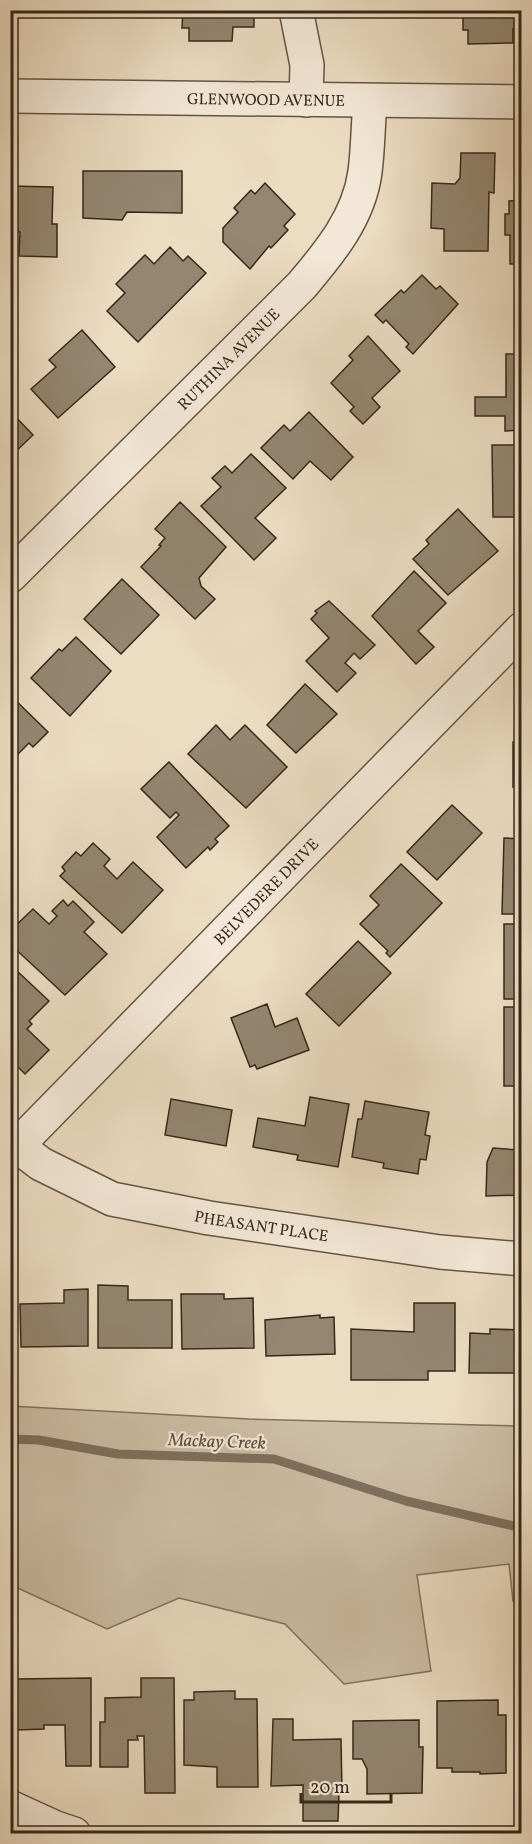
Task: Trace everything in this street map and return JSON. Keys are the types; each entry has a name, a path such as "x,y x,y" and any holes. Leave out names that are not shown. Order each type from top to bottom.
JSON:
{"street":[{"path":"296,10 307,65 306,100"},
{"name":"GLENWOOD AVENUE","path":"10,96 522,102"},
{"name":"RUTHINA AVENUE","path":"10,576 302,285 332,250 352,214 365,174 370,102"},
{"name":"BELVEDERE DRIVE","path":"14,1149 522,629"},
{"name":"PHEASANT PLACE","path":"14,1149 112,1199 208,1218 440,1252 522,1259"},
{"path":"10,1807 56,1828 74,1833"}],"shaded area":[{"path":"10,1406 249,1419 521,1426 521,1602 513,1601 509,1564 417,1575 431,1671 344,1684 285,1624 179,1598 107,1629 11,1585"}],"building":[{"path":"183,10 254,10 254,27 233,27 232,41 189,41 189,28 182,28"},
{"path":"463,10 522,10 522,29 513,29 513,43 468,44 468,30 463,30"},
{"path":"461,153 495,153 494,193 489,192 488,251 444,251 444,229 431,228 432,183 455,184 460,178"},
{"path":"83,171 182,171 182,213 127,212 122,220 83,218"},
{"path":"265,183 295,214 284,226 288,230 271,248 269,246 250,269 223,242 223,228 238,212 234,208 251,190 255,194"},
{"path":"10,186 53,187 52,224 57,224 57,257 19,256 20,232 10,231"},
{"path":"522,200 522,264 510,264 510,235 505,235 505,214 509,214 509,201"},
{"path":"170,247 183,261 188,256 206,273 138,342 107,311 125,293 116,284 145,255 154,264"},
{"path":"422,275 436,289 440,286 458,304 413,354 406,347 409,344 386,320 383,323 375,315 401,290 404,293"},
{"path":"82,330 115,367 58,418 31,389 56,367 49,360"},
{"path":"368,336 400,371 372,398 380,407 363,424 350,411 354,407 331,383 353,360 349,356"},
{"path":"506,354 522,354 522,430 505,431 505,416 475,416 475,397 506,397"},
{"path":"10,411 33,435 12,455 14,458 10,462"},
{"path":"309,412 353,457 331,480 310,461 293,479 261,448 284,425 290,431"},
{"path":"492,445 522,445 522,517 493,517"},
{"path":"251,454 286,488 255,518 276,538 254,560 201,506 221,487 212,478 225,466 232,473"},
{"path":"180,502 226,547 199,578 201,586 215,599 195,619 141,567 161,546 159,545 165,538 155,529"},
{"path":"458,509 498,551 448,595 413,559 429,544 426,540"},
{"path":"414,571 446,603 418,631 434,647 416,664 372,616"},
{"path":"122,579 159,615 121,654 84,619"},
{"path":"329,601 375,645 360,659 354,653 345,663 356,673 337,692 306,661 329,638 311,619 317,613 315,611"},
{"path":"76,637 111,671 70,716 31,678 59,649 62,651"},
{"path":"305,684 337,714 296,753 267,725"},
{"path":"10,695 48,732 33,747 29,743 10,762"},
{"path":"216,725 230,740 245,725 287,767 246,808 188,754"},
{"path":"513,742 522,742 522,787 513,787"},
{"path":"169,762 229,826 215,839 218,842 210,850 208,847 186,868 157,837 179,815 176,812 170,818 141,789"},
{"path":"452,805 482,833 437,880 407,852"},
{"path":"504,838 522,839 522,914 502,914"},
{"path":"93,843 110,859 104,866 117,879 133,862 163,890 122,933 60,876 65,871 62,867 76,852 81,856"},
{"path":"401,864 442,903 390,957 386,953 388,951 360,924 379,905 370,896"},
{"path":"63,900 68,906 73,901 94,922 84,932 107,954 65,995 10,944 10,931 33,909 49,924 57,916 52,911"},
{"path":"504,924 522,924 522,999 504,999"},
{"path":"358,941 391,973 339,1026 306,994"},
{"path":"16,970 49,1001 29,1021 32,1024 27,1029 49,1050 25,1074 10,1059 10,976"},
{"path":"267,1004 275,1027 297,1018 309,1050 257,1069 255,1065 250,1067 231,1018"},
{"path":"504,1007 522,1007 522,1086 504,1086"},
{"path":"310,1097 349,1104 338,1167 297,1160 298,1155 253,1147 258,1118 305,1126"},
{"path":"171,1099 232,1110 226,1146 165,1135"},
{"path":"365,1101 429,1112 425,1135 430,1136 426,1160 420,1159 418,1174 383,1168 384,1163 352,1157 358,1119 362,1119"},
{"path":"518,1101 522,1101 522,1195 486,1196 487,1162 493,1148 518,1150"},
{"path":"98,1285 128,1286 128,1300 172,1300 172,1348 98,1348"},
{"path":"88,1289 88,1346 21,1347 20,1304 64,1303 64,1290"},
{"path":"181,1294 224,1294 224,1299 253,1298 254,1348 182,1349"},
{"path":"414,1303 455,1303 455,1371 428,1371 428,1380 351,1380 351,1329 414,1332"},
{"path":"320,1315 320,1318 334,1317 335,1354 266,1356 265,1320"},
{"path":"490,1329 522,1330 522,1373 469,1373 470,1333 490,1334"},
{"path":"91,1678 91,1766 66,1766 65,1725 44,1725 44,1729 17,1730 16,1679"},
{"path":"141,1678 174,1678 175,1793 145,1793 144,1736 137,1736 138,1740 128,1740 128,1767 100,1767 100,1722 105,1722 105,1698 141,1697"},
{"path":"520,1688 522,1688 522,1790 521,1770 518,1770"},
{"path":"235,1691 235,1699 257,1699 258,1787 217,1787 217,1767 184,1765 184,1700 194,1700 194,1692"},
{"path":"498,1700 498,1715 506,1715 506,1773 452,1772 452,1768 437,1768 437,1701"},
{"path":"273,1719 293,1719 293,1740 341,1739 342,1793 339,1793 338,1821 303,1821 303,1785 271,1786"},
{"path":"419,1720 419,1747 423,1747 422,1793 367,1794 367,1769 362,1759 353,1759 353,1721"}],"waterway":[{"name":"Mackay Creek","path":"10,1439 39,1440 118,1454 274,1459 406,1501 522,1528"}]}
